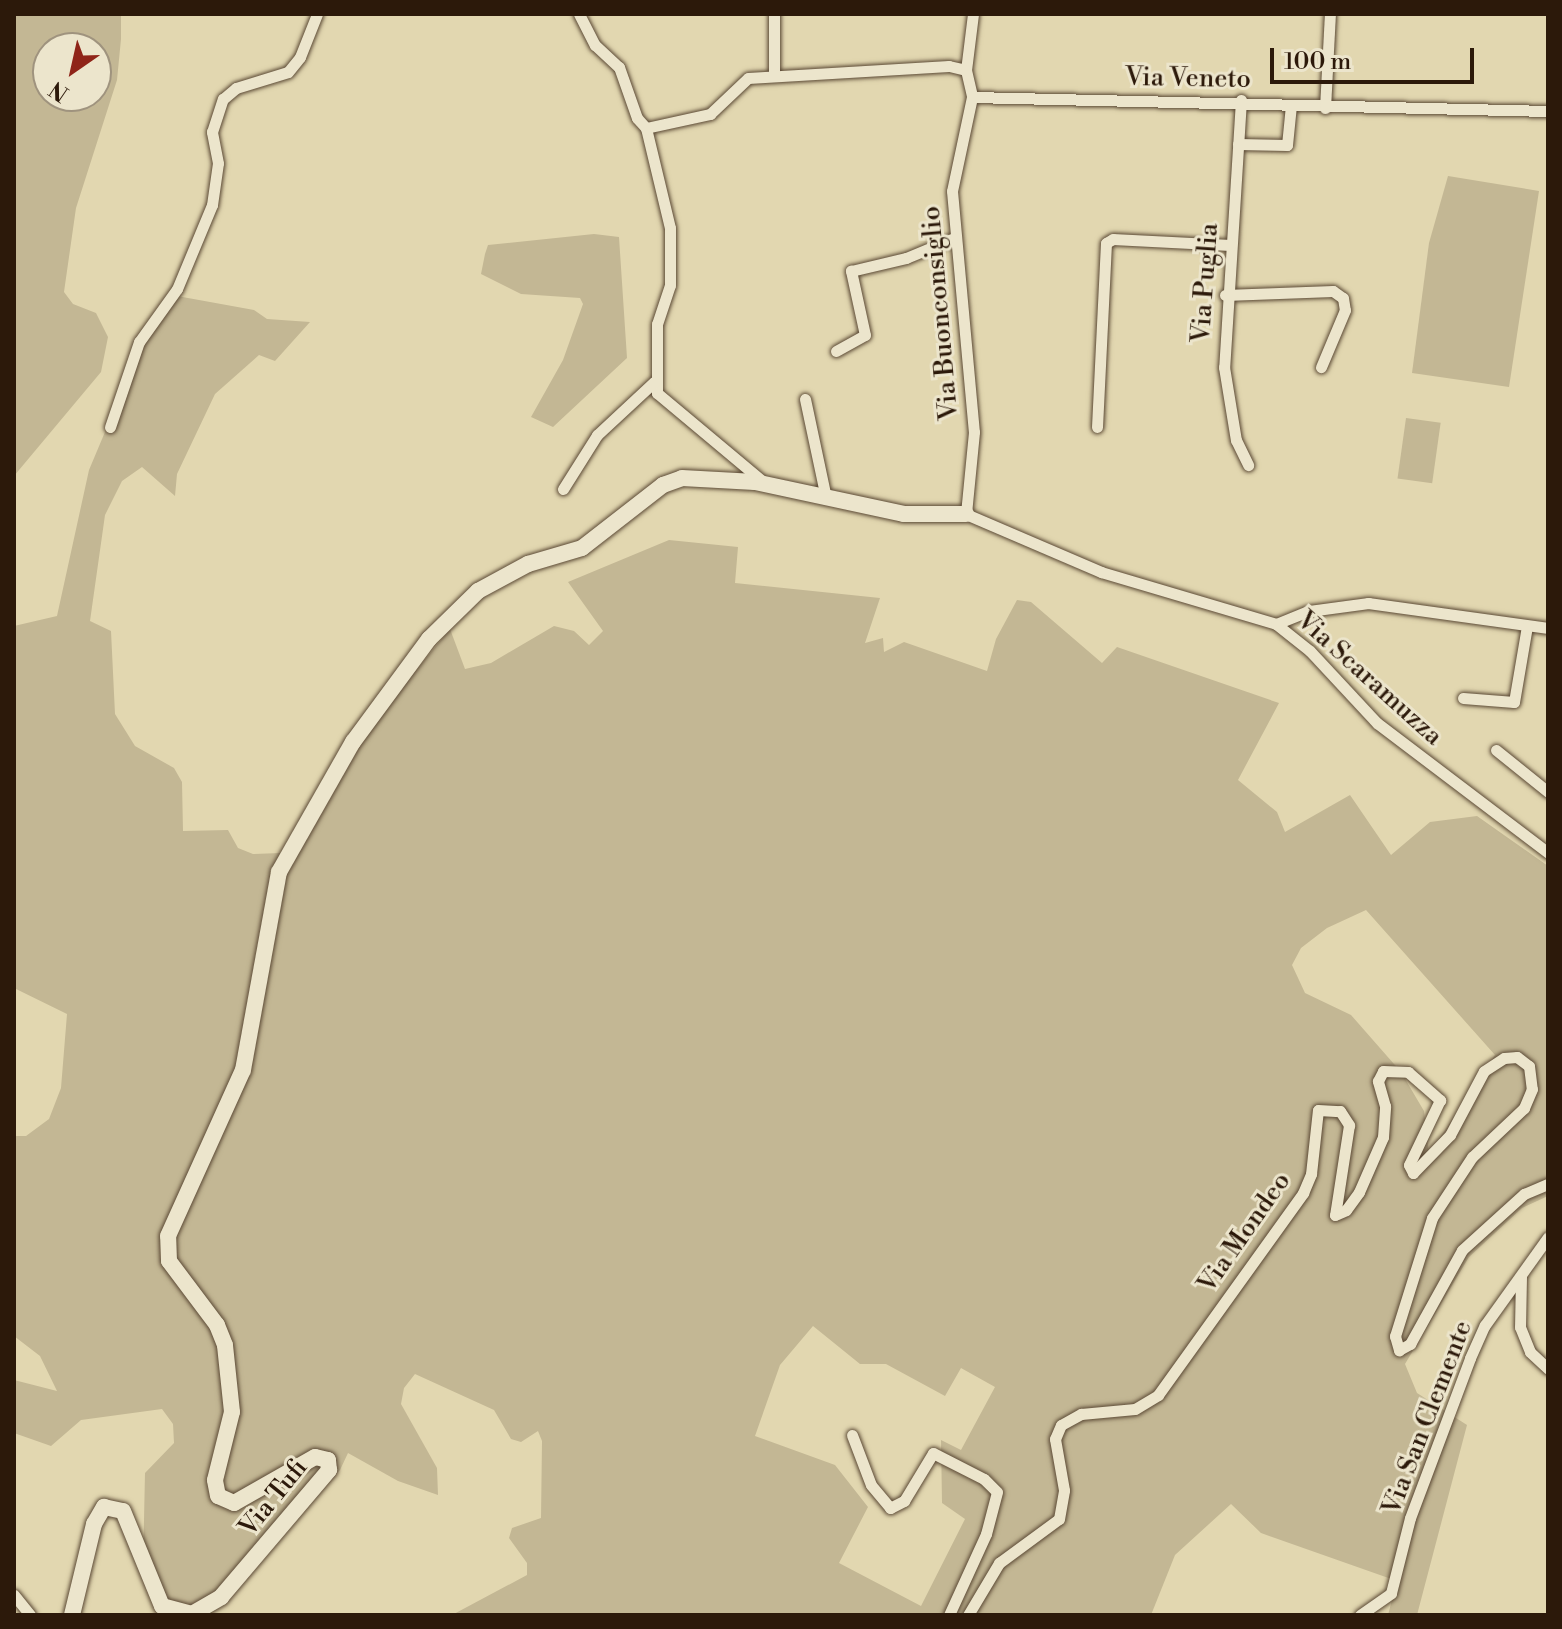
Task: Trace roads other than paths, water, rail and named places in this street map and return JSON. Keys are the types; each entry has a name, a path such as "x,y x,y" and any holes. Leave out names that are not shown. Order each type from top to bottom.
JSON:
{"street":[{"path":"110,427 139,342 183,279 212,205 218,163 212,132 223,99 236,88 292,69 317,14"},
{"path":"579,14 595,45 619,67 637,118 646,128 671,239 670,285 657,324 654,382 669,408 772,485 904,514 966,514 1101,572 1276,624 1309,611 1368,603 1548,628"},
{"path":"774,14 774,75"},
{"name":"Via Buonconsiglio","path":"966,514 974,432 952,239 952,191 972,97 966,70 973,14"},
{"path":"1325,108 1330,14"},
{"path":"646,128 710,114 741,82 774,75 949,66 966,70"},
{"name":"Via Veneto","path":"972,97 1032,101 1241,100 1325,108 1548,111"},
{"name":"Via Puglia","path":"1241,100 1225,295 1224,367 1236,440 1248,465"},
{"path":"1238,144 1287,145 1291,105"},
{"path":"836,351 865,335 851,271 906,258 952,239"},
{"path":"1097,427 1106,243 1113,239 1230,245"},
{"path":"1225,295 1333,291 1343,298 1345,310 1321,367"},
{"path":"563,489 597,435 654,382"},
{"path":"805,399 826,498"},
{"name":"Via Tufi","path":"72,1615 94,1524 104,1507 123,1511 162,1606 192,1614 221,1597 329,1470 326,1458 315,1457 234,1503 218,1496 215,1480 232,1412 231,1388 217,1325 169,1261 168,1236 243,1070 279,872 353,742 429,639 478,591 528,564 590,544 663,485 693,478 772,485"},
{"name":"Via Scaramuzza","path":"1276,624 1302,643 1386,730 1548,853"},
{"path":"1463,698 1514,702 1527,626"},
{"path":"1496,750 1548,792"},
{"name":"Via Mondeo","path":"968,1615 999,1563 1059,1519 1064,1490 1055,1439 1061,1425 1081,1414 1135,1409 1158,1395 1303,1193 1311,1174 1318,1110 1340,1111 1349,1125 1334,1197 1336,1215 1346,1210 1359,1192 1383,1137 1385,1106 1378,1081 1385,1069 1408,1072 1440,1100 1409,1165 1413,1173 1450,1135 1484,1071 1517,1057 1529,1066 1532,1089 1524,1108 1472,1157 1432,1218 1395,1336 1399,1350 1410,1344 1462,1250 1524,1194 1548,1184"},
{"name":"Via San Clemente","path":"1360,1615 1391,1593 1410,1518 1470,1358 1485,1325 1548,1237"},
{"path":"1521,1274 1520,1327 1530,1352 1548,1369"},
{"path":"852,1435 871,1485 890,1508 904,1501 933,1453 984,1479 997,1492 986,1534 949,1615"},
{"path":"14,1595 30,1615"}]}
